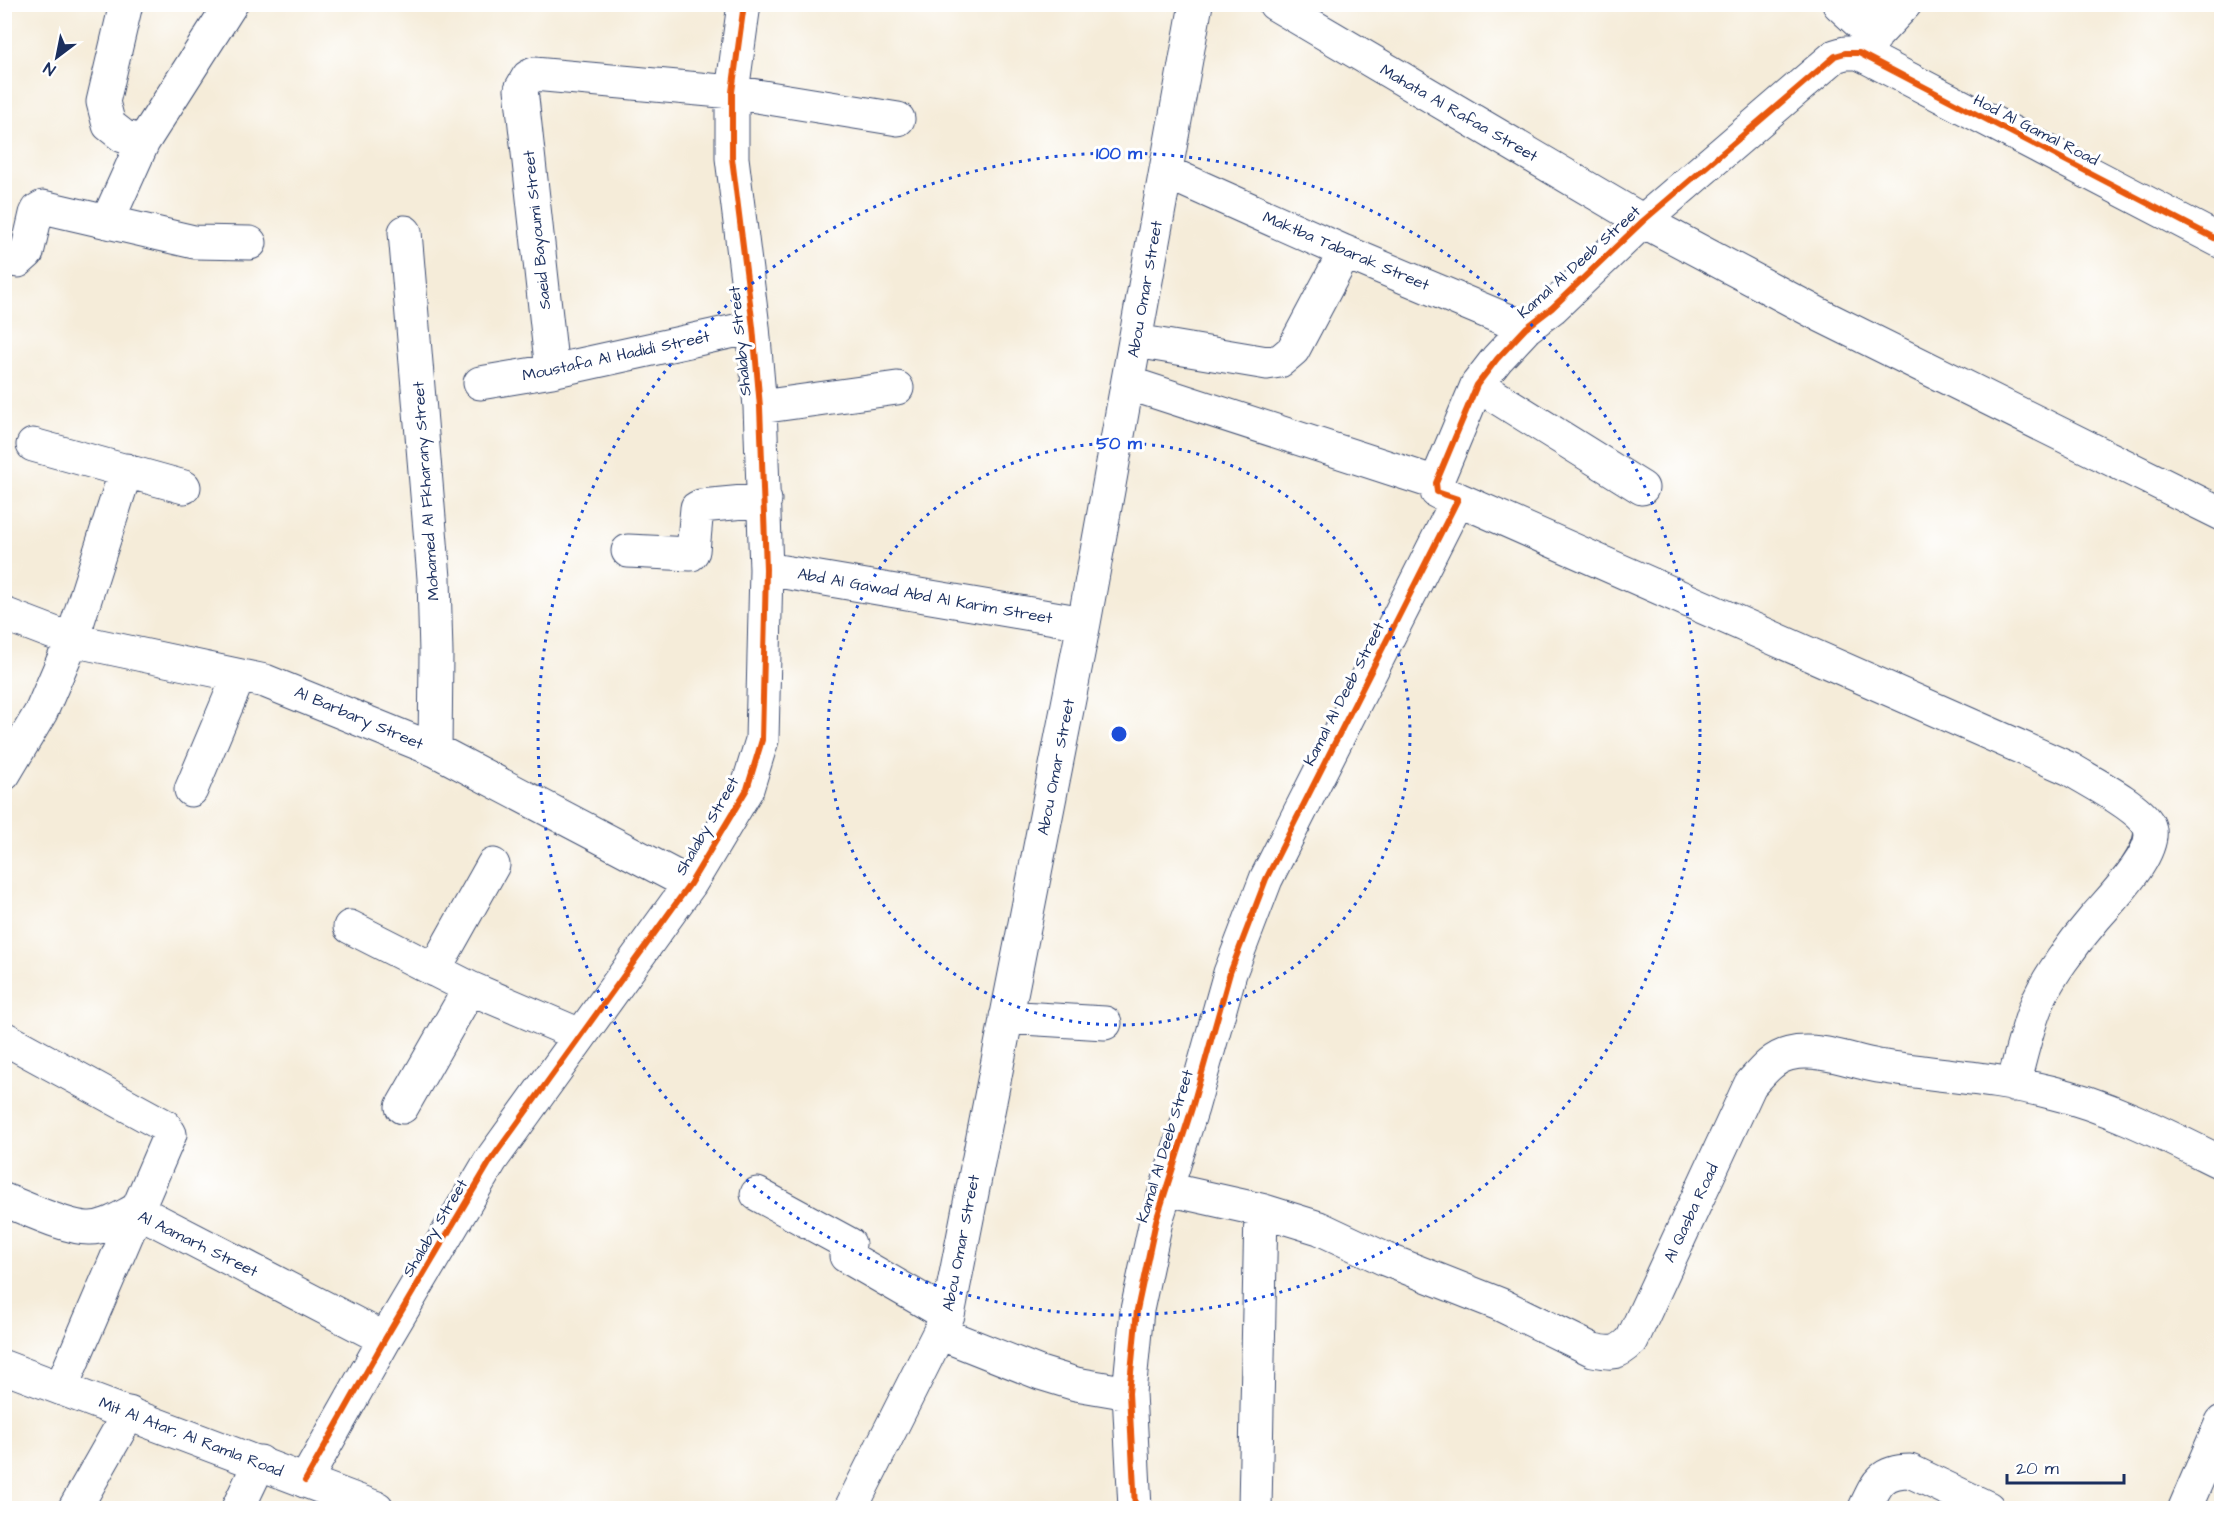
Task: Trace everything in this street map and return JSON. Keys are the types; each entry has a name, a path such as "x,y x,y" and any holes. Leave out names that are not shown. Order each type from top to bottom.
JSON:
{"street":[{"path":"126,4 102,102 109,125 123,136 143,142"},
{"path":"107,222 143,142 231,4"},
{"name":"Shalaby Street","path":"305,1481 385,1339 491,1160 690,884 747,789 762,740 766,569 765,501 753,327 732,158 732,92 744,4"},
{"name":"Abou Omar Street","path":"851,1509 944,1324 1084,622 1196,4"},
{"name":"Mahata Al Rafaa Street","path":"1275,4 1643,221 1822,316 2222,514"},
{"name":"Hod Al Gamal Road","path":"1839,4 1856,49 2222,242"},
{"name":"Kamal Al Deeb Street","path":"1135,1509 1129,1393 1137,1310 1156,1221 1230,973 1266,879 1447,491 1477,385 1526,328 1552,308 1643,221 1856,49 1905,4"},
{"name":"Saeid Bayoumi Street","path":"552,371 521,90 528,77 534,74 732,92"},
{"path":"732,92 898,119"},
{"name":"Maktba Tabarak Street","path":"1166,172 1345,252 1526,328"},
{"path":"4,259 18,261 27,253 36,214 43,207 194,242 250,243"},
{"name":"Mohamed Al Fkharany Street","path":"405,232 434,578 435,750"},
{"path":"1136,342 1267,363 1280,361 1293,350 1345,252"},
{"name":"Moustafa Al Hadidi Street","path":"480,383 552,371 753,327"},
{"path":"1128,382 1447,491 2070,770 2122,800 2148,824 2151,836 2148,848 2126,882 2064,957 2036,1005 2013,1085"},
{"path":"1477,385 1642,488"},
{"path":"760,407 897,388"},
{"path":"33,445 184,487"},
{"path":"4,774 41,712 72,640 126,471"},
{"path":"628,551 691,554 697,508 765,501"},
{"name":"Abd Al Gawad Abd Al Karim Street","path":"766,569 1084,622"},
{"name":"Al Barbary Street","path":"4,614 72,640 264,681 289,690 435,750 690,884"},
{"path":"191,790 238,676"},
{"path":"434,970 493,865"},
{"path":"350,927 470,988 580,1035"},
{"path":"402,1107 470,988"},
{"path":"1006,1017 1105,1023"},
{"path":"4,1038 165,1126 168,1131 169,1139 136,1210 61,1388"},
{"name":"Al Qasba Road","path":"1167,1189 1261,1210 1319,1228 1385,1259 1499,1304 1593,1350 1607,1353 1622,1351 1632,1340 1750,1085 1769,1064 1788,1054 1816,1053 1876,1065 2049,1091 2117,1113 2222,1163"},
{"path":"757,1194 849,1244 846,1256 944,1324 1040,1373 1076,1384 1129,1393"},
{"name":"Al Aamarh Street","path":"4,1200 76,1226 90,1228 112,1222 136,1210 385,1339"},
{"path":"1255,1509 1261,1210"},
{"name":"Mit Al Atar, Al Ramla Road","path":"7,1374 61,1388 260,1462 377,1509"},
{"path":"75,1509 129,1413"},
{"path":"2185,1509 2222,1422"},
{"path":"238,1509 260,1462"},
{"path":"1865,1509 1878,1482 1898,1471 1910,1471 1988,1509"}],"cycle path":[{"path":"305,1481 385,1339 491,1160 690,884 747,789 762,740 766,569 760,407 753,327 732,158 732,92 744,4"},
{"path":"1135,1508 1129,1393 1137,1310 1156,1221 1192,1108 1230,973 1266,879 1458,499 1437,492 1436,483 1477,385 1497,359 1526,328 1552,308 1643,221 1835,56 1845,53 1859,53 2222,242"}]}
